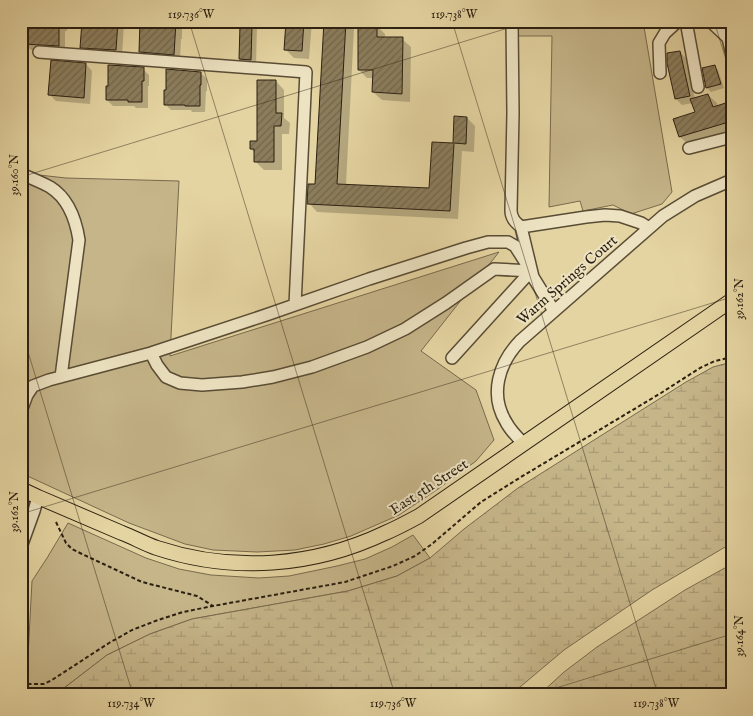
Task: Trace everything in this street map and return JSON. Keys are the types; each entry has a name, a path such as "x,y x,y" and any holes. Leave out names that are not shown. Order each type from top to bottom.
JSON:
{"main road":[{"name":"East 5th Street","path":"21,489 154,547 177,554 217,562 280,563 325,554 384,534 419,516 732,300"}],"street":[{"path":"512,21 513,112 510,210 513,220 521,227 532,277 554,311"},
{"path":"660,73 659,43 665,33 678,21"},
{"path":"686,21 698,87"},
{"path":"710,21 728,38 732,55"},
{"path":"39,52 306,72 295,305"},
{"path":"688,148 732,137"},
{"path":"21,174 51,187 60,196 66,204 77,228 80,240 61,376"},
{"name":"Warm Springs Court","path":"523,444 507,425 498,399 499,377 513,348 663,216 707,190 732,180"},
{"path":"521,227 605,215 620,216 641,223 648,228"},
{"path":"21,411 27,395 33,386 49,380 151,354 369,278 466,248 488,242 508,242 515,246 531,270"},
{"path":"151,354 166,377 180,383 202,385 273,377 312,367 366,347 405,329 494,270 531,270"},
{"path":"452,358 531,270"},
{"path":"21,547 38,497"}],"path":[{"path":"21,684 44,684 132,630 158,620 183,612 345,582 393,566 415,556 481,502 700,368 714,361 732,356"},
{"path":"56,522 66,543 72,549 142,582 196,596 213,606"}],"green space":[{"path":"518,21 643,21 672,192 662,204 631,214 613,205 583,211 580,201 549,207 552,36 518,36"},
{"path":"21,173 66,178 179,181 170,356 499,252 421,351 476,390 494,440 476,461 399,515 351,536 295,550 257,552 213,550 185,544 129,523 21,473"},
{"path":"732,362 732,543 652,590 564,650 520,687 501,695 55,695 107,655 150,634 192,619 348,591 397,576 430,558 464,529 518,488 686,382 713,367"},
{"path":"68,523 146,558 179,569 211,575 259,578 289,576 365,559 413,535 430,558 397,576 348,591 192,619 150,634 107,655 55,695 26,695 32,581"},
{"path":"732,564 732,695 539,695 564,672 597,647 685,590"}],"building":[{"path":"25,21 59,21 59,46 23,44"},
{"path":"82,21 118,21 116,50 80,48"},
{"path":"140,21 176,21 174,55 139,52"},
{"path":"286,21 304,21 302,51 284,50"},
{"path":"324,21 346,21 337,184 429,188 432,142 453,143 454,116 467,117 466,144 454,143 450,211 307,204 308,184 315,184"},
{"path":"358,24 377,24 377,37 403,37 402,94 372,92 373,70 358,70"},
{"path":"240,25 252,25 251,60 239,59"},
{"path":"680,51 690,96 675,99 667,63 667,53"},
{"path":"51,60 86,63 84,98 48,95"},
{"path":"108,65 144,67 142,102 106,100"},
{"path":"715,65 721,84 706,88 702,68"},
{"path":"166,69 201,72 200,106 164,105"},
{"path":"257,80 276,80 276,113 282,113 281,126 274,126 274,162 254,162 254,149 250,149 250,141 257,141"},
{"path":"708,94 713,107 732,101 732,121 679,137 673,119 695,112 690,99"}]}
